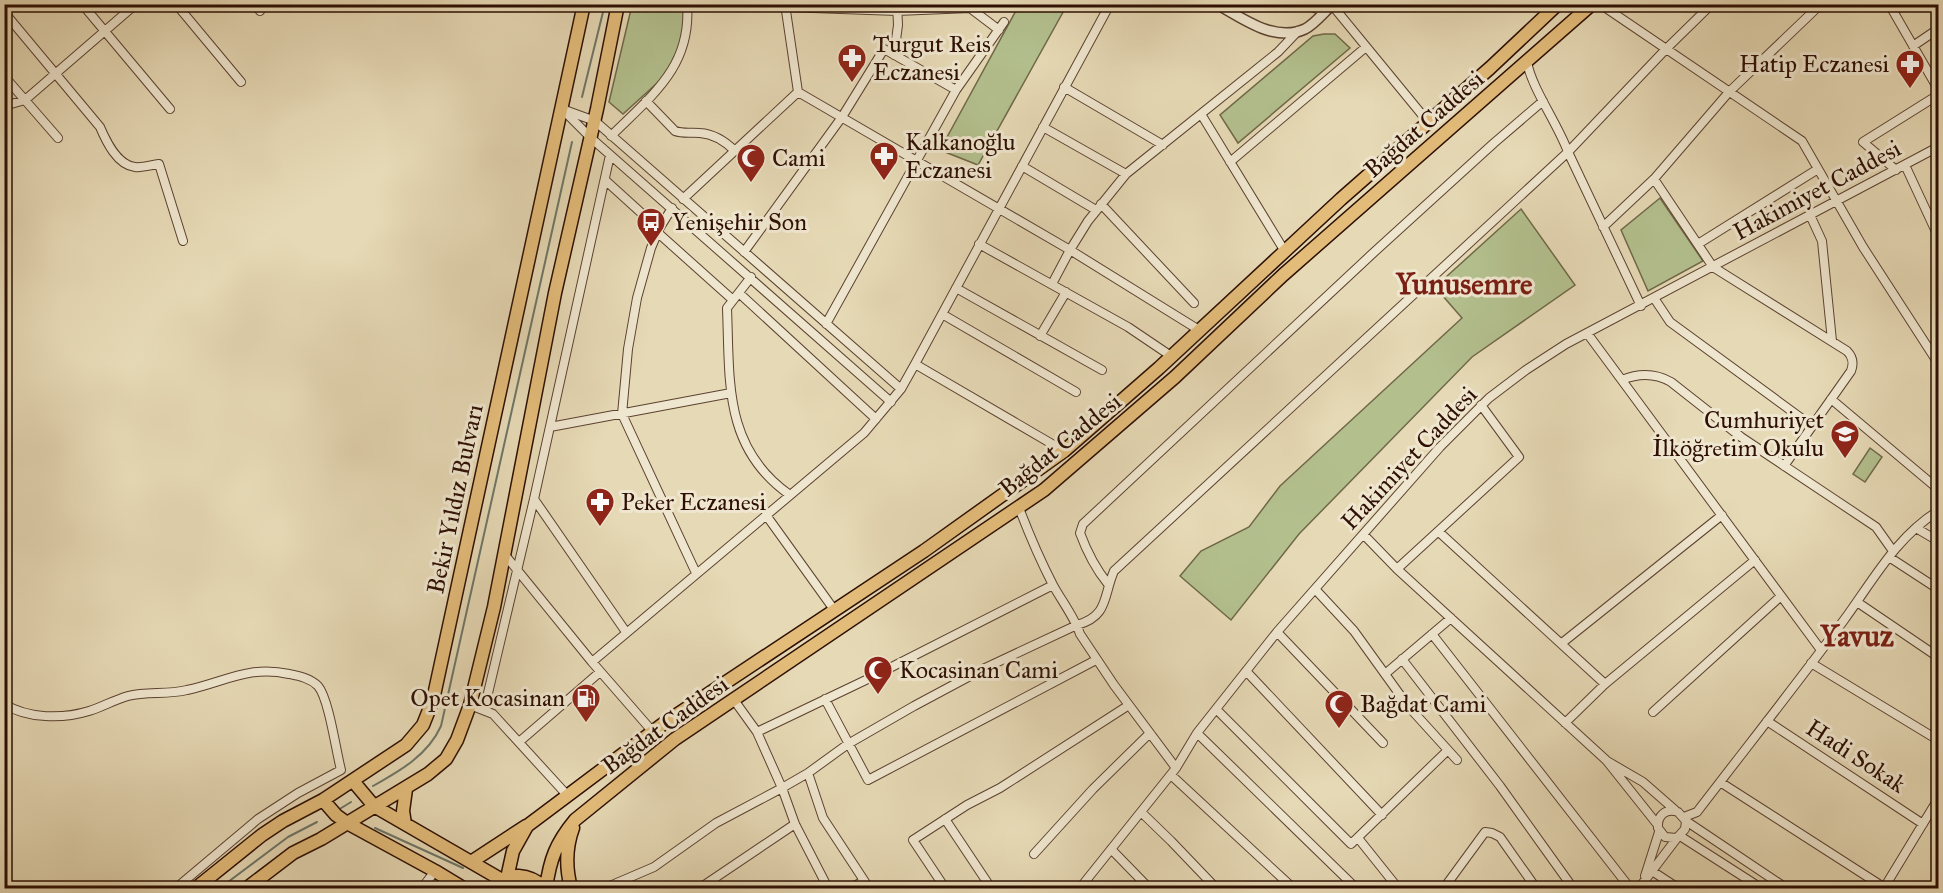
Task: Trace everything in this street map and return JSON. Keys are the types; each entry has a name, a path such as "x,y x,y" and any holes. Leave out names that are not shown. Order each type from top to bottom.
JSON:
{"main road":[{"name":"Bekir Yıldız Bulvarı","path":"196,888 262,835 323,800 406,745 423,725 430,709 584,4"},
{"path":"247,888 293,853 406,789 446,759 457,740 470,705 505,555 555,293 595,122 618,4"},
{"name":"Bağdat Caddesi","path":"501,882 513,851 527,825 653,732 924,551 1065,451 1284,250 1558,4"},
{"name":"Bağdat Caddesi","path":"545,888 553,853 562,836 575,820 675,739 1044,490 1175,377 1283,275 1592,4"},
{"path":"353,781 374,806 501,882 518,875 538,881 545,888"},
{"path":"405,824 403,811 406,789"},
{"path":"323,800 336,815 347,823 463,888"},
{"path":"571,888 567,860 568,840 575,820"},
{"path":"471,862 527,825"}],"street":[{"path":"82,4 170,109"},
{"path":"4,106 25,100 136,4"},
{"path":"176,4 241,82"},
{"path":"254,4 260,11"},
{"path":"611,136 669,77 678,60 686,34 687,4"},
{"path":"592,662 864,433 891,402 915,364 1110,4"},
{"path":"1217,4 1232,8 1265,29 1281,32 1306,29 1330,7"},
{"path":"1305,4 1330,7 1428,122"},
{"path":"1600,4 1802,141 1885,282 1938,363"},
{"path":"605,888 654,867 716,824 808,773 848,744 985,668 1090,621 1104,605 1108,584 1114,571 1568,152 1712,4"},
{"path":"1603,227 1654,179 1729,92 1821,4"},
{"path":"1889,4 1938,89"},
{"path":"798,92 785,6 897,8 970,6 999,30"},
{"path":"894,55 898,25 897,8"},
{"path":"4,12 100,127 110,146 123,162 134,167 159,164 183,241"},
{"path":"826,324 956,90 1004,22"},
{"path":"1913,46 1938,29"},
{"path":"1052,284 1070,250 1098,207 1126,174 1278,52 1298,31"},
{"path":"1230,162 1366,47"},
{"path":"744,252 842,117 884,49 956,90"},
{"path":"1527,62 1529,74 1562,136 1641,306"},
{"path":"4,76 58,138"},
{"path":"1064,87 1163,145"},
{"path":"798,92 1070,250 1199,330"},
{"path":"683,199 798,92"},
{"path":"1896,170 1863,142 1938,95"},
{"path":"646,101 677,132 709,135 725,142 735,151"},
{"path":"1108,584 1090,558 1080,533 1083,524 1494,142 1543,101"},
{"path":"562,109 595,122 901,389"},
{"path":"562,109 610,155 891,402"},
{"path":"1201,114 1284,250"},
{"path":"1043,127 1126,174"},
{"name":"Hakimiyet Caddesi","path":"1080,888 1173,771 1197,733 1277,632 1440,447 1481,405 1527,370 1587,333 1938,147"},
{"path":"484,710 534,500 610,155"},
{"path":"1905,165 1938,233"},
{"path":"1022,166 1098,207 1194,303"},
{"path":"1698,244 1818,168"},
{"path":"1654,179 1713,267 1832,341 1851,356 1853,363 1851,371 1784,466"},
{"path":"604,180 733,300"},
{"path":"672,208 658,230 646,260 632,323 625,370 622,414 696,573"},
{"path":"1810,216 1822,241 1832,341"},
{"path":"980,244 1128,327 1171,356"},
{"path":"751,277 727,308 731,393 738,427 752,456 773,482 790,495"},
{"path":"956,288 1102,370"},
{"path":"739,292 876,419"},
{"path":"1040,336 1066,292"},
{"path":"1654,298 1670,322 1812,426"},
{"path":"942,314 1076,392"},
{"path":"1587,333 1821,650"},
{"path":"915,364 1065,451"},
{"path":"1622,380 1647,374 1665,379 1741,437 1876,527 1891,554 1938,589"},
{"path":"550,427 731,393"},
{"path":"1831,399 1938,489"},
{"path":"1397,570 1519,457 1481,405"},
{"path":"534,500 626,632"},
{"path":"1019,508 1053,585 1080,634 1096,660 1150,733 1173,771 1293,888"},
{"path":"1685,819 1697,812 1891,554 1916,528 1938,512"},
{"path":"766,515 835,610"},
{"path":"1562,643 1722,515"},
{"path":"1916,528 1938,541"},
{"path":"1439,532 1605,684"},
{"path":"1364,535 1397,570 1605,760 1665,837 1679,837 1761,888"},
{"path":"505,555 600,672 653,732"},
{"path":"1565,723 1605,684 1755,560"},
{"path":"757,732 870,678 1053,585"},
{"path":"1315,589 1354,631 1408,706 1457,760"},
{"path":"1653,712 1781,596"},
{"path":"1857,602 1938,657"},
{"path":"1385,674 1451,618"},
{"path":"1277,632 1383,743"},
{"path":"1432,634 1629,888"},
{"path":"1402,659 1500,786 1573,888"},
{"path":"825,699 868,780 1096,660"},
{"path":"1811,663 1938,740"},
{"path":"1246,670 1382,814"},
{"path":"4,704 16,711 32,714 52,716 74,714 129,696 187,690 247,672 280,672 308,679 322,692 341,770 353,781"},
{"path":"519,742 600,672"},
{"path":"734,700 757,732 795,824 828,888"},
{"path":"470,705 493,714 567,795"},
{"path":"945,888 913,840 967,805 1000,788 1129,705"},
{"path":"1216,709 1351,844 1448,750"},
{"name":"Hadi Sokak","path":"1767,721 1923,824"},
{"path":"1034,854 1093,789 1150,733"},
{"path":"1197,733 1356,888"},
{"path":"1605,760 1643,782 1685,819 1786,888"},
{"path":"176,888 258,819 298,793 341,770"},
{"path":"808,773 823,818 869,888"},
{"path":"1720,782 1884,888 1938,799"},
{"path":"1641,885 1663,813 1675,810"},
{"path":"1141,812 1216,888"},
{"path":"945,819 991,888"},
{"path":"1641,885 1685,829 1685,819"},
{"path":"700,888 795,824"},
{"path":"1444,888 1485,832 1500,837 1536,888"},
{"path":"1358,838 1398,888"},
{"path":"1111,849 1149,888"},
{"path":"422,888 435,871"},
{"path":"1652,872 1678,888"},
{"path":"850,888 864,881"}],"green space":[{"path":"632,5 688,5 682,44 666,75 623,114 609,102"},
{"path":"1019,5 1067,5 978,165 940,150"},
{"path":"1335,34 1350,48 1238,143 1220,115 1313,36"},
{"path":"1660,198 1703,261 1648,291 1621,230"},
{"path":"1521,209 1575,285 1472,357 1299,534 1231,620 1180,576 1201,551 1249,527 1280,486 1462,318 1435,287"},
{"path":"1870,448 1882,457 1865,482 1853,474"}],"waterway":[{"path":"582,97 605,4"},
{"path":"373,786 421,754 429,746 441,726 572,142"},
{"path":"338,810 351,802"},
{"path":"220,888 288,837 317,822"},
{"path":"375,828 463,868"}],"place":[{"name":"Turgut Reis Eczanesi","path":"852,84"},
{"name":"Hatip Eczanesi","path":"1910,90"},
{"name":"Kalkanoğlu Eczanesi","path":"884,182"},
{"name":"Cami","path":"751,184"},
{"name":"Yenişehir Son","path":"651,248"},
{"name":"Cumhuriyet İlköğretim Okulu","path":"1845,460"},
{"name":"Peker Eczanesi","path":"600,528"},
{"name":"Kocasinan Cami","path":"878,696"},
{"name":"Opet Kocasinan","path":"586,724"},
{"name":"Bağdat Cami","path":"1339,730"}],"district":[{"name":"Yunusemre","path":"1464,284"},
{"name":"Yavuz","path":"1857,636"}]}
